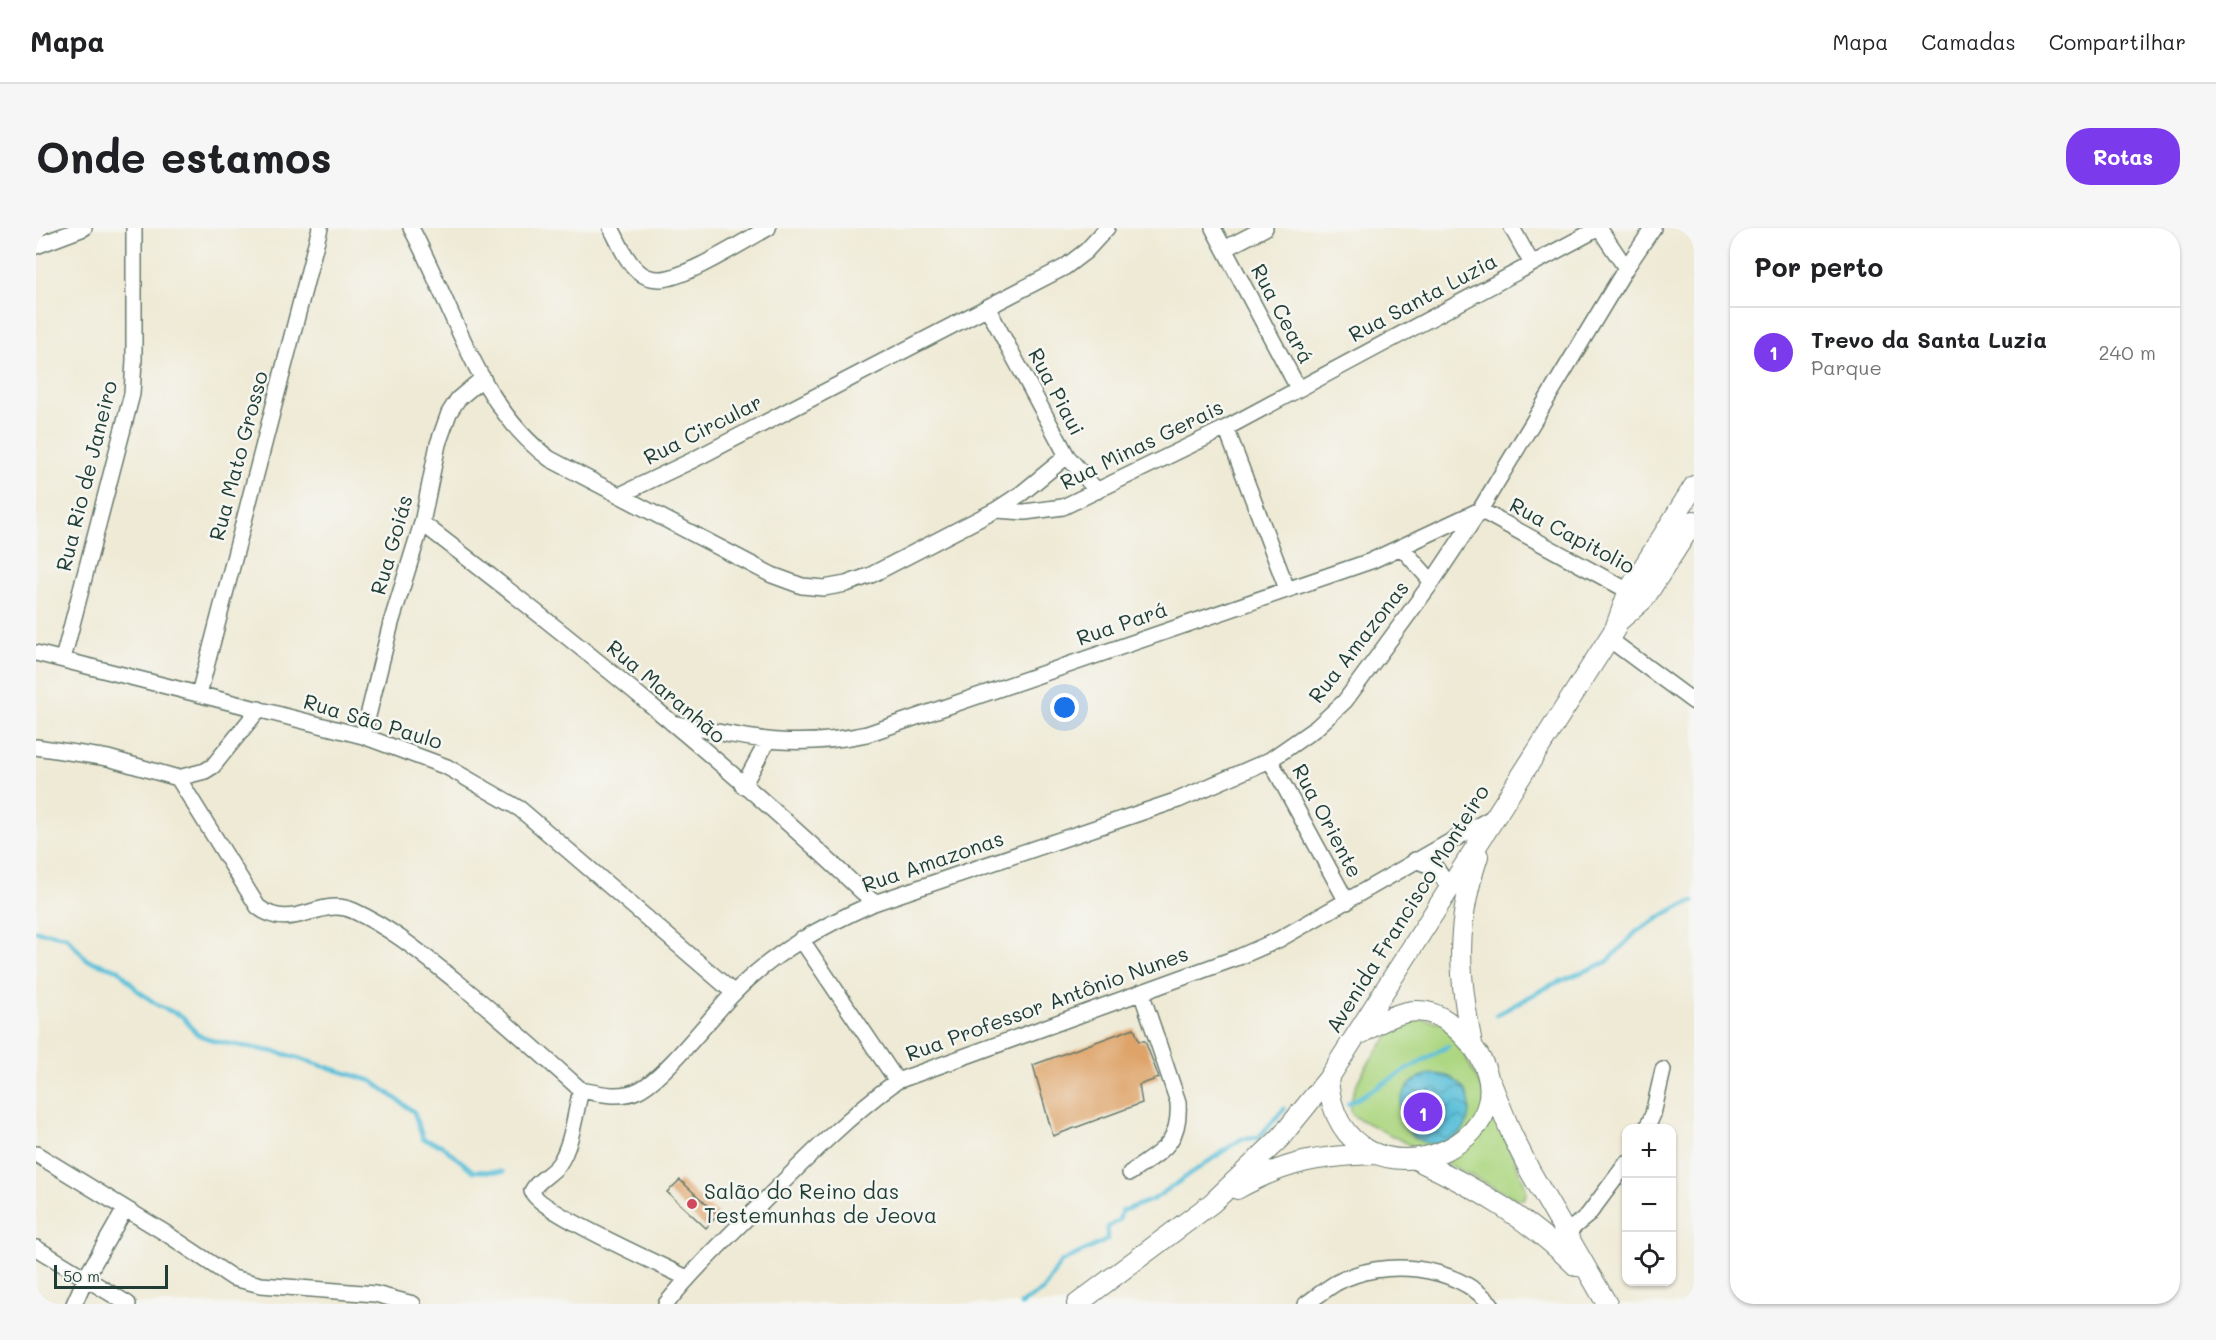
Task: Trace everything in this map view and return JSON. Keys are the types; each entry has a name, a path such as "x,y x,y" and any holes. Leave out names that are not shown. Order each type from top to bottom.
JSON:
{"main road":[{"name":"Avenida Francisco Monteiro","path":"1212,1203 1280,1138 1328,1079 1358,1035 1449,887 1636,595 1694,486"},
{"name":"Avenida Francisco Monteiro","path":"1636,595 1694,521"},
{"path":"1492,822 1466,891 1459,950 1461,988 1472,1044 1489,1077 1512,1135 1565,1234 1603,1296"},
{"path":"1358,1035 1390,1016 1410,1010 1426,1011 1451,1025 1472,1044"},
{"path":"1417,1160 1442,1154 1474,1131 1482,1118 1490,1095 1489,1077"},
{"path":"1328,1079 1329,1098 1345,1130 1357,1143 1376,1154"},
{"path":"1077,1304 1212,1203 1282,1166 1306,1160 1376,1154 1417,1160 1473,1187 1520,1217 1556,1246 1603,1296"}],"street":[{"path":"36,246 84,228"},
{"name":"Rua Rio de Janeiro","path":"63,659 132,394 134,228"},
{"name":"Rua Mato Grosso","path":"199,694 320,228"},
{"path":"411,228 483,378 508,417 533,446 550,459 621,494"},
{"path":"611,228 627,259 638,272 649,278 660,280 682,273 768,228"},
{"name":"Rua Circular","path":"621,494 704,455 1065,267 1086,251 1107,228"},
{"name":"Rua Ceará","path":"1213,228 1298,388"},
{"path":"1224,249 1265,228"},
{"path":"1512,228 1532,264"},
{"name":"Rua Santa Luzia","path":"1298,388 1599,228 1626,267"},
{"name":"Rua Amazonas","path":"581,1090 615,1096 627,1094 652,1082 734,993 768,963 801,939 874,903 1178,800 1270,760 1316,728 1345,701 1432,582 1480,510 1626,267 1653,228"},
{"name":"Rua Piaui","path":"987,307 1067,456 1097,490"},
{"name":"Rua Goiás","path":"363,736 391,622 422,523 438,444 449,413 463,394 483,378"},
{"name":"Rua Minas Gerais","path":"996,510 1025,512 1063,507 1226,428 1298,388"},
{"path":"1226,428 1287,589"},
{"name":"Rua Minas Gerais","path":"621,494 772,575 802,586 824,588 846,584 871,575 996,510 1022,493 1067,456"},
{"name":"Rua Pará","path":"672,723 768,742 814,742 867,734 1402,548 1480,510"},
{"name":"Rua Capitolio","path":"1480,510 1636,595"},
{"name":"Rua Maranhão","path":"422,523 538,612 672,723 815,847 874,903"},
{"path":"1402,548 1432,582"},
{"path":"1609,639 1694,702"},
{"name":"Rua São Paulo","path":"36,653 363,736 447,767 520,809 734,993"},
{"path":"36,747 108,758 178,778 205,771 213,766 259,709"},
{"path":"743,786 768,742"},
{"name":"Rua Oriente","path":"1270,760 1347,902"},
{"path":"178,778 258,907 266,914 282,918 342,907 399,935 510,1025 581,1090 562,1159 551,1173 534,1186 532,1195 541,1204 560,1216 687,1278"},
{"name":"Rua Professor Antônio Nunes","path":"666,1304 687,1278 857,1109 897,1081 1278,940 1347,902 1415,860 1492,822"},
{"path":"1415,860 1436,868 1449,887"},
{"path":"801,939 897,1081"},
{"path":"1130,1173 1166,1148 1177,1132 1179,1116 1178,1102 1141,992"},
{"path":"1649,1124 1663,1070"},
{"path":"36,1154 233,1278 246,1283 375,1294 413,1304"},
{"path":"1565,1234 1588,1215 1622,1169"},
{"path":"74,1304 86,1276 125,1209"},
{"path":"36,1248 86,1276 128,1304"},
{"path":"1306,1304 1337,1282 1373,1270 1405,1268 1437,1272 1480,1292 1491,1304"}],"green space":[{"path":"1415,1018 1444,1023 1456,1042 1507,1141 1527,1192 1524,1199 1517,1199 1353,1116 1351,1107 1357,1083 1373,1056 1391,1034"}],"water":[{"path":"1435,1074 1448,1077 1460,1084 1467,1096 1470,1109 1467,1122 1460,1134 1448,1141 1435,1144 1422,1141 1410,1134 1403,1122 1400,1109 1403,1096 1410,1084 1422,1077"}],"building":[{"path":"1134,1028 1139,1041 1145,1041 1159,1078 1139,1085 1142,1103 1053,1136 1033,1065"},
{"name":"Salão do Reino das Testemunhas de Jeova","path":"680,1180 718,1215 706,1228 667,1192"}],"waterway":[{"path":"1496,1015 1551,985 1607,962 1637,931 1674,909 1694,901"},
{"path":"36,931 66,936 87,960 119,970 137,990 159,1006 182,1016 197,1034 214,1041 281,1053 372,1081 414,1112 423,1139 441,1145 473,1171 503,1172"},
{"path":"1348,1104 1448,1046"},
{"path":"1021,1304 1043,1290 1061,1262 1107,1240 1107,1228 1119,1220 1122,1211 1154,1199 1241,1139 1258,1138 1284,1109"}],"place":[{"name":"Trevo da Santa Luzia","path":"1423,1112"},
{"name":"Salão do Reino das Testemunhas de Jeova","path":"692,1204"}]}
